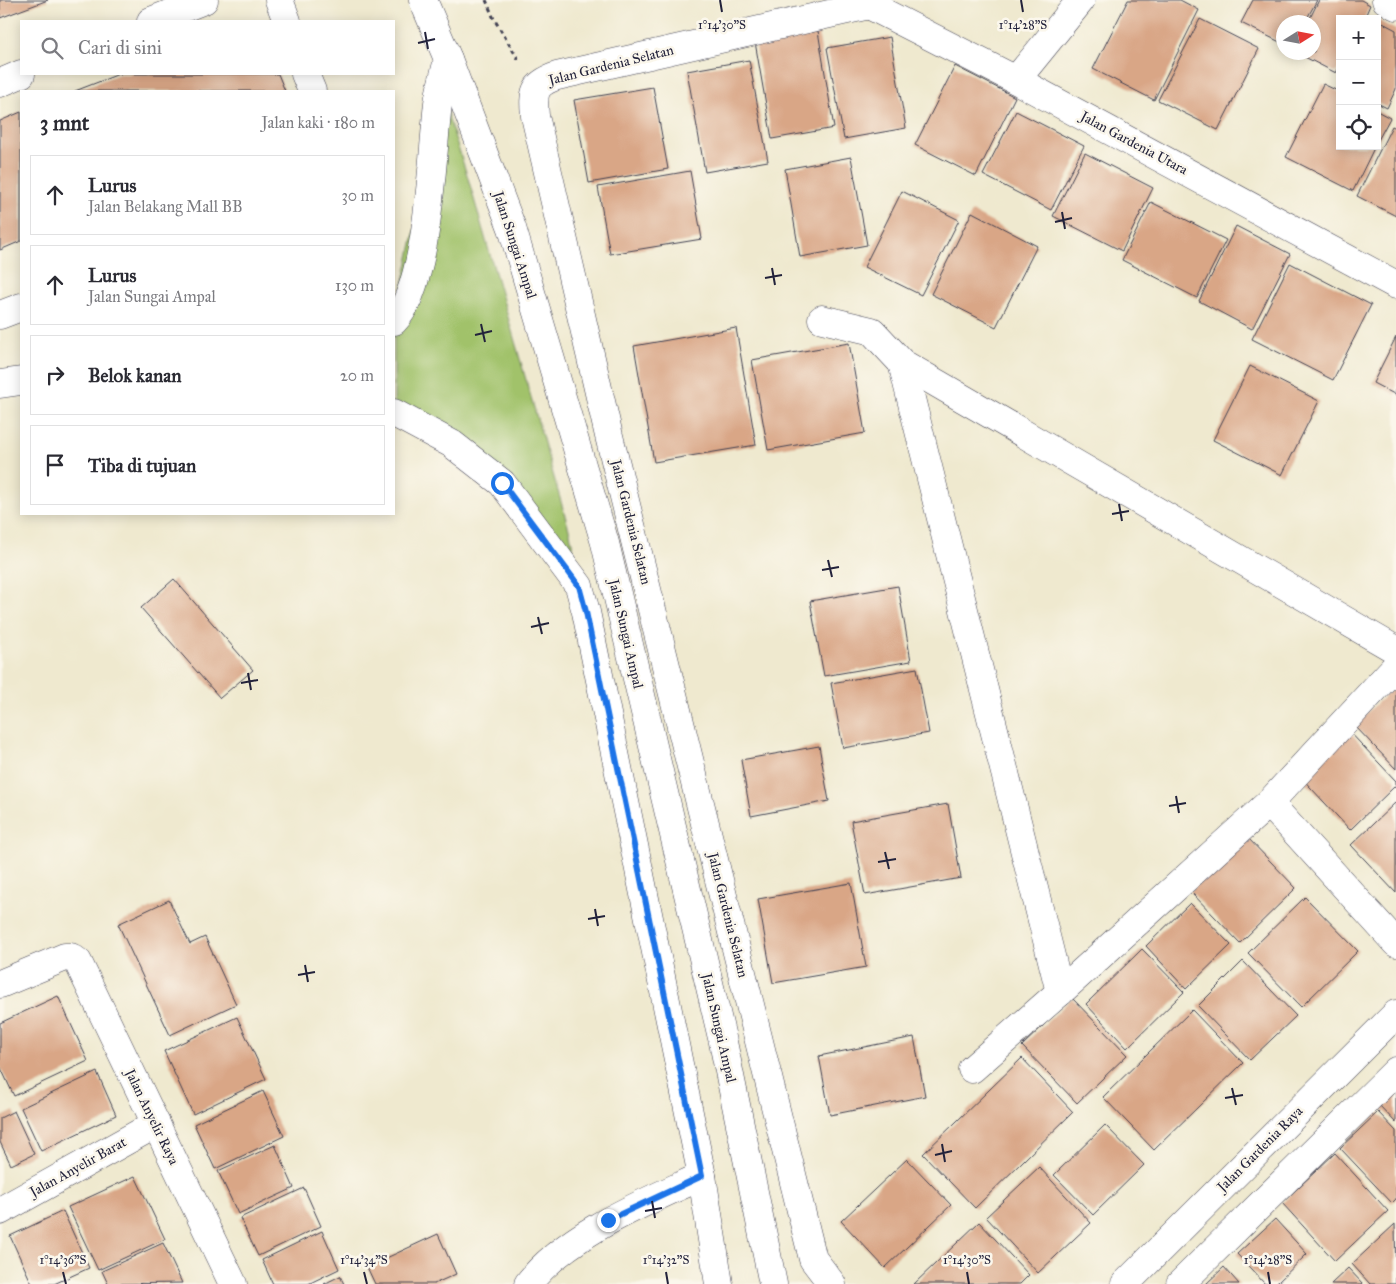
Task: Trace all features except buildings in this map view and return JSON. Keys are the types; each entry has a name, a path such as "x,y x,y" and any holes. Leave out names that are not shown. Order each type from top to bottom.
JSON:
{"street":[{"path":"154,20 204,0"},
{"path":"279,0 287,20"},
{"name":"Jalan Sungai Ampal","path":"423,0 448,59 512,228 605,543 723,1042 773,1284"},
{"path":"1016,80 1081,0"},
{"path":"1386,0 1396,6"},
{"name":"Jalan Gardenia Selatan","path":"832,1284 813,1259 808,1240 610,436 535,116 533,100 536,88 544,81 557,76 874,2"},
{"name":"Jalan Gardenia Utara","path":"874,2 1396,285"},
{"path":"395,319 414,283 424,236 439,100 448,59"},
{"path":"0,83 20,74"},
{"path":"306,75 312,90"},
{"path":"0,315 20,307"},
{"path":"822,319 872,331 902,363 1396,650"},
{"path":"902,363 1060,992"},
{"path":"0,384 20,382"},
{"path":"395,415 452,444 502,483 579,586 586,612 702,1176 720,1284"},
{"path":"972,1068 1060,992 1269,803 1396,666"},
{"path":"1269,803 1396,943"},
{"name":"Jalan Anyelir Raya","path":"0,984 65,957 71,957 78,962 233,1284"},
{"name":"Jalan Gardenia Raya","path":"1124,1284 1396,1014"},
{"path":"1180,1284 1396,1071"},
{"name":"Jalan Anyelir Barat","path":"0,1211 156,1124"},
{"path":"528,1284 540,1268 608,1220 702,1176"}],"path":[{"path":"486,0 494,19 536,88"}],"green space":[{"path":"443,101 468,178 570,533 579,579 506,480 395,407 395,321"}],"route":[{"path":"502,483 579,586 586,612 702,1176 608,1220"}]}
